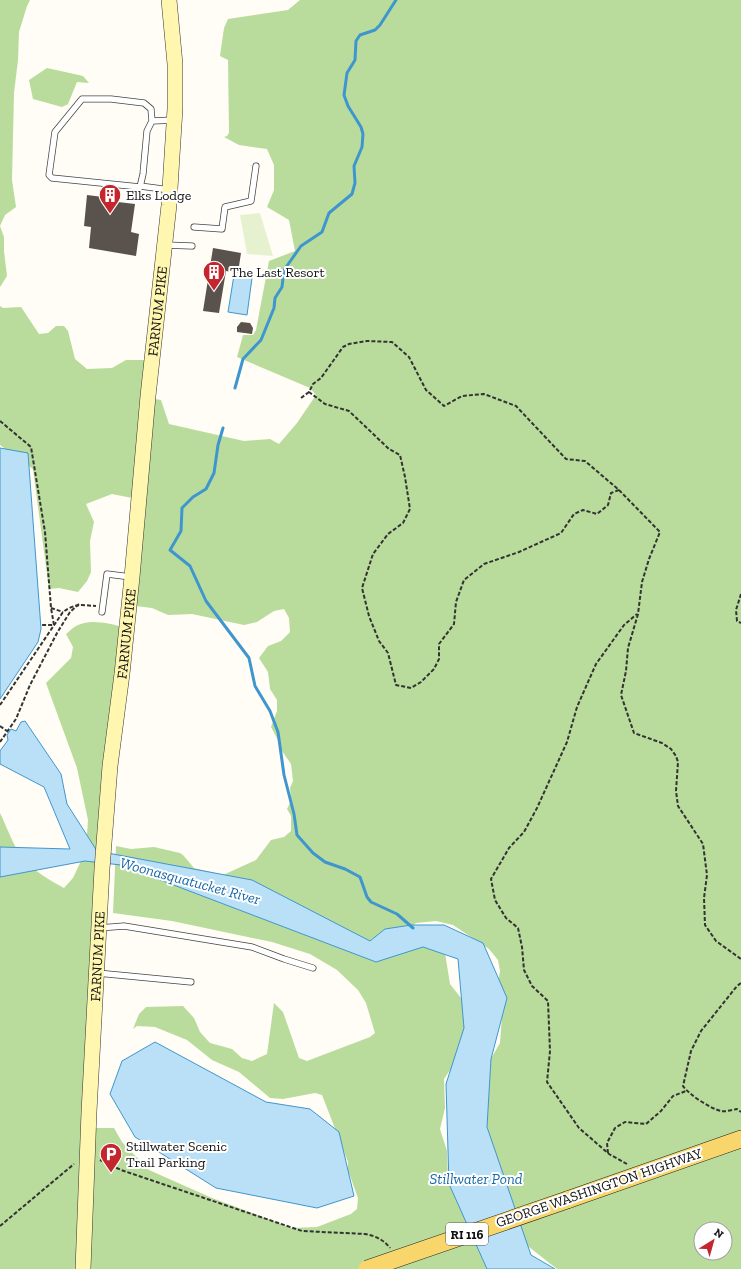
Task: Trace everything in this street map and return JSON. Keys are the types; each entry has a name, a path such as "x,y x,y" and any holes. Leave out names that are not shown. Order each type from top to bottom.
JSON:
{"main road":[{"name":"FARNUM PIKE","path":"83,1269 96,973 110,766 122,674 149,382 170,190 174,120 175,64 169,0"},
{"name":"GEORGE WASHINGTON HIGHWAY","path":"367,1269 741,1139"}],"lane":[{"path":"140,186 143,174 147,131 152,121 151,109 144,103 111,99 82,99 55,132 49,175 52,178 170,190"},
{"path":"152,121 174,120"},
{"path":"194,227 222,229 224,207 252,201 256,166"},
{"path":"164,245 192,246"},
{"path":"103,610 107,574 132,577"},
{"path":"99,928 124,926 252,947 313,968"},
{"path":"96,973 191,982"}],"path":[{"path":"301,398 309,392 313,384 322,378 343,347 349,344 367,341 392,342 409,357 426,390 444,406 462,396 484,394 516,406 566,459 585,461 619,490 660,532 649,559 642,582 638,614 628,648 626,671 621,695 634,733 662,744 671,749 676,756 678,762 676,791 678,806 703,844 707,875 704,898 705,925 716,941 741,959"},
{"path":"309,392 325,404 349,411 389,449 400,455 410,509 403,523 388,534 373,554 362,588 369,616 379,641 388,653 396,685 411,688 421,682 434,669 439,659 439,644 454,624 456,602 464,580 484,564 519,552 561,533 574,514 583,510 597,514 608,505 612,493 619,490"},
{"path":"0,420 31,446 45,532 51,608 54,625"},
{"path":"741,594 736,610 737,621 741,623"},
{"path":"0,742 16,719 30,685 57,633 70,612 79,604"},
{"path":"0,705 63,612 79,604 103,610"},
{"path":"51,608 63,612"},
{"path":"638,614 624,625 596,664 577,708 567,742 537,808 524,832 509,848 491,880 495,900 506,918 518,928 522,947 524,970 532,986 548,1001 550,1051 547,1082 579,1128 609,1154 642,1173"},
{"path":"42,625 54,625"},
{"path":"0,726 7,731"},
{"path":"741,983 701,1031 691,1051 683,1086 686,1091 712,1108 722,1112 736,1109 741,1112"},
{"path":"609,1154 607,1143 615,1128 625,1122 646,1124 661,1111 673,1096 686,1091"},
{"path":"0,1226 87,1154 121,1170 302,1232 364,1234 383,1240 392,1250"}],"green space":[{"path":"0,0 30,0 19,32 18,60 14,93 12,180 16,207 5,215 0,226"},
{"path":"300,0 741,0 741,1269 557,1269 524,1243 493,1195 477,1083 500,1043 502,1016 498,983 500,971 498,960 489,949 453,925 436,921 416,923 400,933 437,947 445,953 450,984 461,998 471,1021 467,1045 444,1079 445,1108 440,1129 447,1151 448,1179 470,1222 500,1269 0,1269 0,813 14,844 24,860 48,879 64,888 73,878 86,850 88,820 77,768 46,683 71,658 73,647 66,634 76,626 87,622 100,622 124,627 90,1128 114,1128 122,1142 149,1170 212,1198 292,1228 317,1227 351,1214 357,1209 358,1198 348,1170 348,1162 322,1095 315,1093 283,1099 270,1098 239,1072 212,1060 187,1040 155,1027 137,1026 133,1029 139,1014 146,1007 183,1006 194,1018 200,1032 210,1043 232,1049 242,1058 252,1061 267,1054 274,1003 283,1012 299,1058 307,1061 370,1037 375,1033 366,1003 358,990 337,970 310,954 272,942 172,921 113,913 116,846 131,849 154,847 180,853 194,868 223,875 256,860 271,840 284,837 291,831 291,816 287,809 291,801 290,788 293,781 291,764 280,748 278,740 271,727 277,711 277,700 270,689 268,672 259,658 268,646 281,641 290,632 289,618 284,609 274,611 257,622 244,625 192,614 168,615 152,608 127,605 149,398 161,400 169,424 244,441 270,439 279,444 297,423 316,395 310,388 237,357 243,335 253,335 256,330 269,261 295,251 289,220 267,207 274,190 274,165 267,149 239,145 224,137 229,133 228,60 220,56 224,28 228,19 288,10"},
{"path":"47,68 83,76 89,83 77,82 68,104 62,107 33,99 29,80"},
{"path":"260,213 273,256 247,254 240,215"},
{"path":"0,226 4,237 7,276 0,287"},
{"path":"0,306 3,308 21,307 39,334 48,333 56,326 64,326 68,331 75,359 87,369 112,368 126,360 147,360 132,498 112,494 86,504 94,522 90,541 91,572 87,581 78,592 59,588 49,589 33,469 0,445"}],"water":[{"path":"234,275 252,278 247,315 228,312"},
{"path":"0,448 28,453 41,629 38,642 0,699"},
{"name":"Stillwater Pond","path":"25,721 61,774 67,804 97,851 252,880 370,941 385,929 411,925 444,925 483,943 507,998 491,1059 487,1127 531,1255 555,1269 487,1269 449,1184 446,1084 464,1028 458,959 423,947 376,962 121,865 85,861 0,877 0,847 70,849 44,787 0,764 0,751 8,740 7,735 11,729 16,731 21,722"},
{"path":"155,1042 266,1102 310,1109 339,1132 354,1196 317,1208 216,1188 135,1137 110,1094 122,1061"}],"building":[{"name":"Elks Lodge","path":"87,195 119,199 118,202 135,204 131,232 139,234 136,256 89,248 91,227 84,226"},
{"name":"The Last Resort","path":"213,248 241,253 238,273 226,271 219,313 203,311"},
{"path":"241,322 250,323 253,328 252,334 237,332 237,327"}],"waterway":[{"path":"235,388 243,359 261,340 274,308 275,298 282,287 284,270 301,246 322,232 329,213 352,194 355,183 354,166 362,147 363,134 361,127 348,106 344,95 347,73 355,60 356,41 360,35 375,30 380,25 396,0"},
{"path":"223,428 218,445 214,473 206,489 193,497 182,508 181,531 170,550 190,566 206,601 249,658 255,686 270,711 278,732 284,775 294,814 297,835 313,853 325,862 345,869 360,877 367,897 371,902 397,914 413,928"}],"place":[{"name":"Elks Lodge","path":"110,214"},
{"name":"The Last Resort","path":"214,292"},
{"name":"Stillwater Scenic Trail Parking","path":"111,1174"}],"water label":[{"name":"Woonasquatucket River","path":"190,881"}]}
